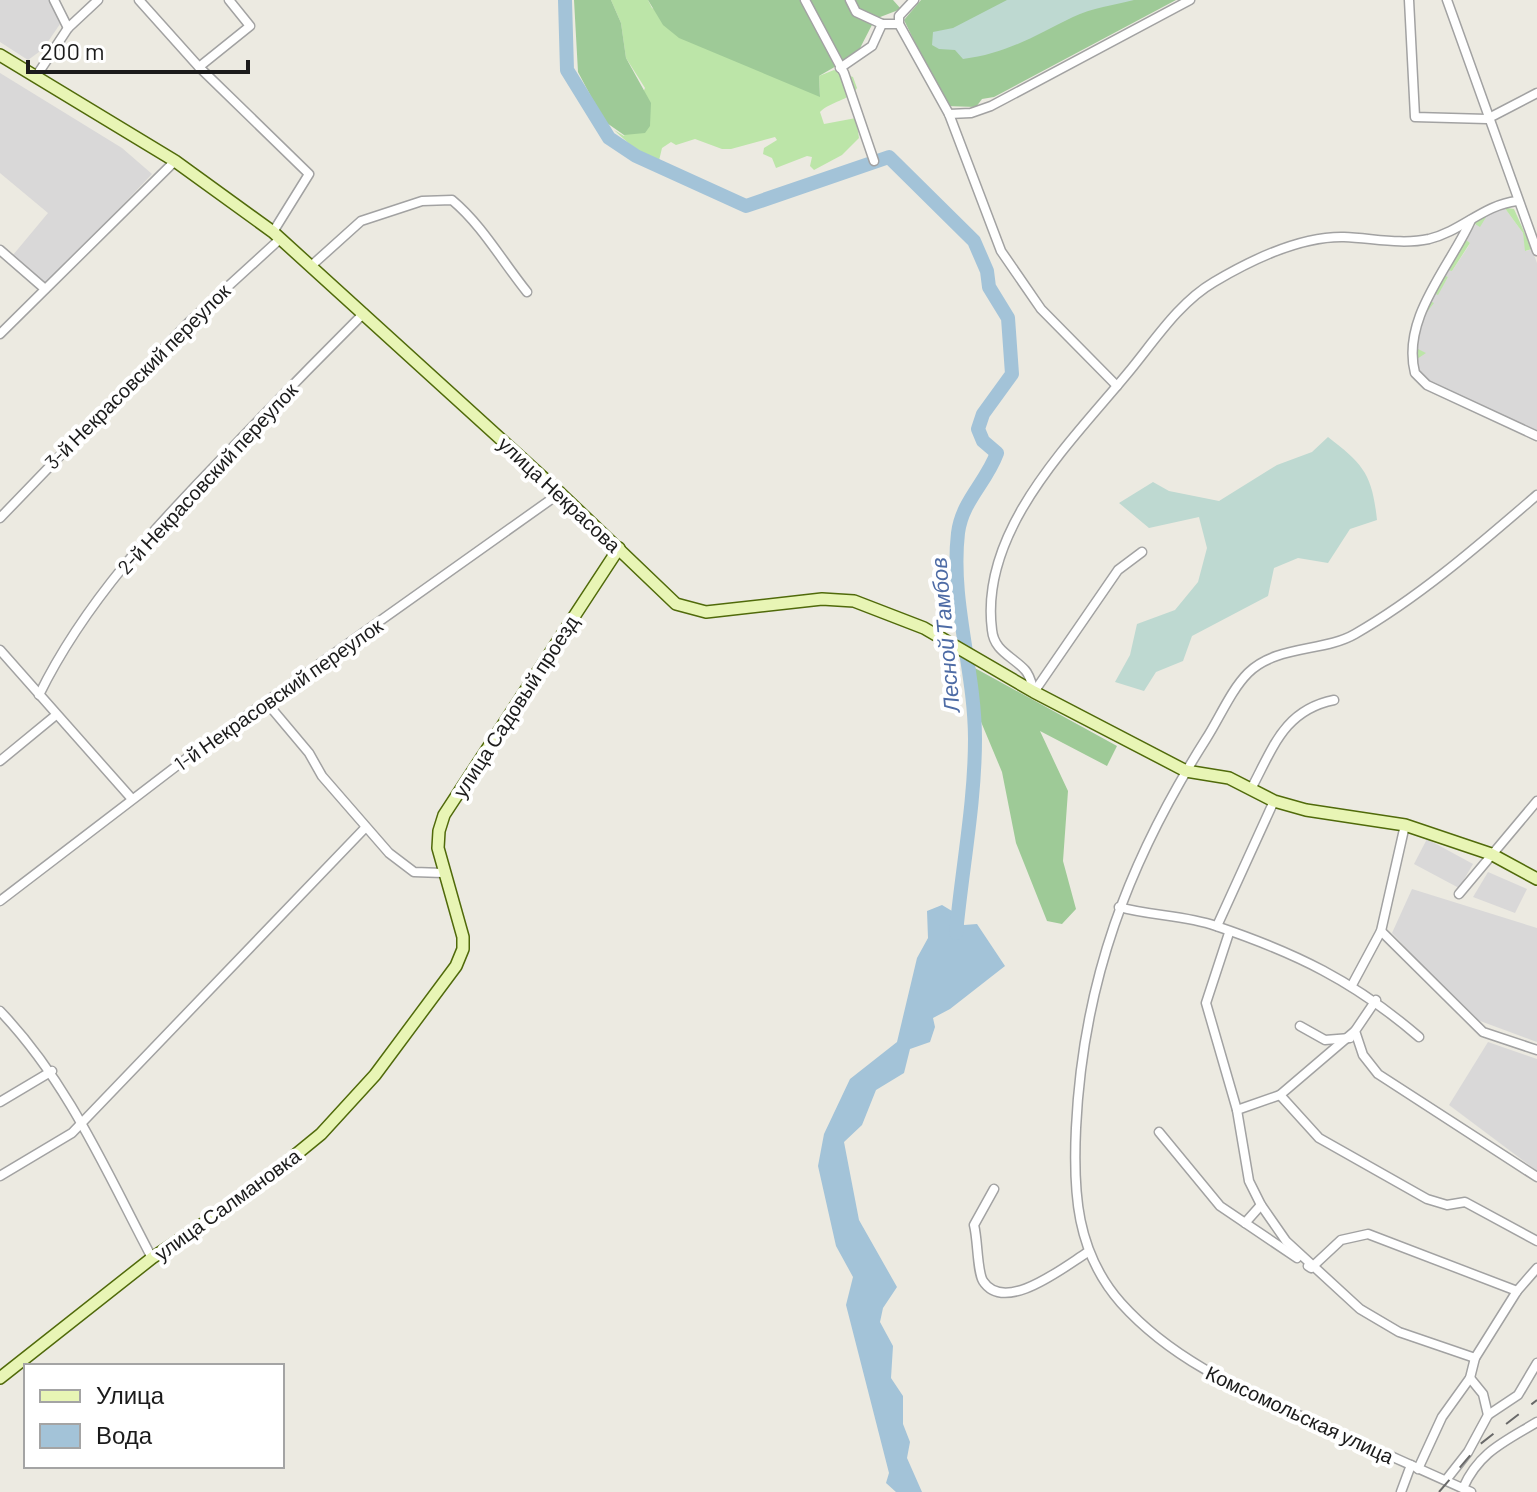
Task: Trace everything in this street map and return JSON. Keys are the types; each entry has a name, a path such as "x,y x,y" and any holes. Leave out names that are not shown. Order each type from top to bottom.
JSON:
{"street":[{"path":"54,0 68,28"},
{"path":"37,75 68,28 98,0"},
{"path":"139,0 199,67 250,26 229,0"},
{"path":"805,0 840,68 874,161"},
{"path":"850,0 856,12 882,24 899,24"},
{"path":"914,0 899,16 899,24 949,114 981,206 1001,251 1021,284 1117,386"},
{"path":"949,114 971,113 991,106 1190,0"},
{"path":"1409,0 1415,117 1487,119 1537,93"},
{"path":"1447,0 1487,119 1537,251"},
{"path":"840,68 872,46 882,24"},
{"name":"улица Некрасова","path":"0,55 175,161 276,235 560,493 676,604 706,612 822,599 854,601 924,628 1034,692 1186,771 1229,778 1274,801 1306,810 1405,825 1491,854 1537,879"},
{"name":"3-й Некрасовский переулок","path":"0,518 276,235 309,174 199,67"},
{"path":"0,334 175,161"},
{"path":"311,266 361,221 422,201 452,200 476,220 480,233 527,292"},
{"path":"1034,692 1028,672 1002,651 992,632 998,562 1041,479 1065,445 1187,303 1215,281 1319,238 1419,240 1453,231 1497,204 1517,201"},
{"path":"1471,220 1421,313 1415,336 1415,373 1427,385 1537,436"},
{"path":"0,250 45,289"},
{"name":"2-й Некрасовский переулок","path":"39,695 62,648 117,574 181,500 364,313"},
{"name":"1-й Некрасовский переулок","path":"0,901 132,799 560,493"},
{"name":"Комсомольская улица","path":"1467,1490 1191,1363 1119,1301 1088,1252 1074,1182 1078,1091 1090,1004 1103,951 1119,907 1140,856 1186,771 1248,672 1271,659 1352,636 1466,556 1537,495"},
{"name":"улица Садовый проезд","path":"443,873 438,840 444,815 619,548"},
{"path":"1034,692 1118,570 1142,552"},
{"path":"2,657 132,799"},
{"path":"1251,789 1286,724 1311,705 1334,700"},
{"path":"267,703 365,828 409,869 420,874 443,873"},
{"path":"0,761 56,715"},
{"path":"1217,926 1274,801"},
{"path":"1459,894 1537,801"},
{"path":"1352,985 1381,931 1405,825"},
{"path":"0,1176 72,1133 365,828"},
{"name":"улица Салмановка","path":"0,1378 152,1258 285,1164 349,1106 391,1055 461,955 463,937 443,873"},
{"path":"1119,907 1149,916 1217,926 1324,969 1376,1000 1419,1037"},
{"path":"1381,931 1483,1032 1537,1050"},
{"path":"1229,933 1206,1003 1237,1110 1249,1181 1286,1241 1311,1268"},
{"path":"1237,1110 1280,1095 1352,1034 1376,1000"},
{"path":"0,1011 52,1071 82,1122 152,1258"},
{"path":"1300,1026 1325,1040 1352,1034"},
{"path":"1352,1034 1378,1074 1537,1177"},
{"path":"0,1102 52,1071"},
{"path":"1280,1095 1319,1138 1427,1199 1447,1205 1465,1202 1537,1241"},
{"path":"1159,1132 1220,1206 1311,1268 1360,1309 1399,1332 1475,1358"},
{"path":"994,1189 974,1225 980,1247 980,1272 984,1282 991,1287 1009,1295 1023,1291 1088,1252"},
{"path":"1245,1223 1261,1205"},
{"path":"1311,1268 1341,1240 1368,1234 1517,1291"},
{"name":"Комсомольская улица","path":"1415,1467 1442,1417 1470,1378 1475,1358 1517,1291 1537,1268"},
{"path":"1446,1480 1468,1452 1488,1415 1518,1395 1537,1363"},
{"path":"1470,1378 1483,1394 1488,1415"},
{"path":"1467,1490 1473,1466 1493,1449 1537,1422"},
{"path":"1401,1492 1415,1467"}],"shaded area":[{"path":"0,0 49,0 60,24 43,49 28,60 0,42"},
{"path":"1007,0 1134,0 1080,14 993,53 963,59 955,50 939,49 932,45 933,32 953,28"},
{"path":"0,73 122,148 152,174 46,286 13,255 48,213 0,173"},
{"path":"1504,207 1523,233 1526,251 1532,249 1537,263 1537,432 1433,385 1418,374 1417,358 1425,353 1416,349 1417,337 1434,293 1438,294 1448,277 1444,275 1448,269 1452,271 1468,247 1470,243 1465,240 1476,224 1487,214"},
{"path":"1328,437 1350,455 1364,472 1372,492 1377,520 1350,529 1328,563 1298,558 1274,568 1268,596 1192,636 1183,661 1156,672 1144,691 1115,682 1130,655 1137,624 1175,610 1198,582 1207,548 1199,517 1149,528 1119,503 1153,482 1169,491 1219,501 1277,465 1312,452"},
{"path":"1427,839 1473,864 1459,888 1414,864"},
{"path":"1488,872 1527,889 1515,913 1473,897"},
{"path":"1412,889 1537,928 1537,1042 1472,1018 1392,933"},
{"path":"1488,1042 1537,1059 1537,1171 1449,1105"}],"green space":[{"path":"574,0 611,0 621,23 626,58 651,103 650,126 645,133 624,135 604,121 578,72"},
{"path":"611,0 648,0 652,8 820,96 819,76 834,70 853,77 857,88 854,92 820,112 824,124 856,118 859,138 842,155 814,170 810,166 812,157 807,156 776,168 772,158 763,154 764,148 777,140 775,137 731,149 722,149 695,139 676,145 671,142 662,148 657,169 614,130 624,136 645,88 626,58 621,23"},
{"path":"648,0 893,0 901,9 875,19 857,54 819,76 820,97 679,38 663,25"},
{"path":"921,0 1176,0 994,97 982,99 976,107 946,106 904,20"},
{"path":"1504,207 1514,209 1532,249 1525,251 1523,233"},
{"path":"1490,211 1480,227 1475,224 1466,240 1470,243 1452,271 1447,270 1444,275 1448,277 1438,295 1433,293 1430,301 1434,303 1423,317 1416,348 1426,353 1417,362 1415,352 1418,329 1426,305 1439,281 1475,222"},
{"path":"1428,381 1433,385 1537,433 1432,386"},
{"path":"973,667 1117,746 1107,766 1040,731 1068,791 1063,861 1076,909 1062,924 1047,921 1016,843 1002,772 979,717"}],"water":[{"path":"942,905 957,914 964,925 977,924 1005,966 950,1009 933,1018 935,1027 930,1042 910,1049 904,1073 876,1090 862,1125 844,1142 859,1220 897,1287 883,1308 880,1322 893,1346 891,1378 903,1396 903,1424 910,1442 907,1458 922,1492 896,1492 886,1483 889,1473 846,1305 853,1277 836,1246 818,1166 824,1134 850,1079 897,1042 917,958 928,938 927,911"}],"waterway":[{"name":"Лесной Тамбов","path":"565,0 567,70 609,138 636,156 746,206 889,157 974,241 987,271 989,287 1008,318 1012,374 983,414 978,429 983,441 997,453 964,511 958,533 957,585 975,739 971,812 956,933"}],"railway":[{"path":"1439,1492 1479,1445 1537,1400"}]}
